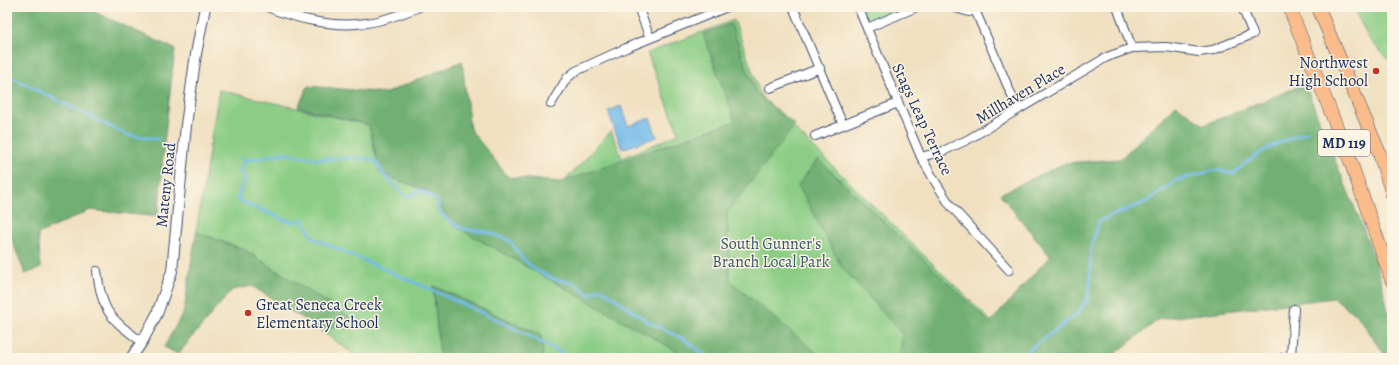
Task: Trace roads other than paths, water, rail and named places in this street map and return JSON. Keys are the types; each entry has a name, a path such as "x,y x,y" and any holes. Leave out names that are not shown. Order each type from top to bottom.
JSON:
{"main road":[{"name":"MD 119","path":"1289,7 1351,163 1392,281"},
{"name":"MD 119","path":"1318,7 1379,152 1392,194"}],"street":[{"name":"Mateny Road","path":"131,358 142,342 164,298 172,271 186,125 196,54 205,7"},
{"path":"267,7 302,18 335,24 365,24 395,17 419,7"},
{"path":"638,7 650,38"},
{"path":"550,104 567,78 576,70 727,7"},
{"path":"793,7 843,125"},
{"name":"Stags Leap Terrace","path":"858,7 921,157 950,205 1009,270"},
{"path":"867,28 917,7"},
{"path":"952,7 964,11 977,9 1018,110"},
{"name":"Millhaven Place","path":"921,157 943,151 967,140 1107,57 1132,48 1166,47 1199,52 1213,50 1253,34 1242,7"},
{"path":"1119,8 1132,48"},
{"path":"770,88 820,68"},
{"path":"815,136 898,103"},
{"path":"97,271 100,296 106,309 120,325 142,342"},
{"path":"1291,358 1294,309"},
{"path":"1282,358 1298,358"}],"water":[{"path":"621,106 628,126 650,118 657,137 622,149 608,111"}],"waterway":[{"path":"7,75 127,135 158,139"},
{"path":"1018,358 1076,315 1087,300 1090,286 1091,248 1099,221 1148,201 1177,180 1216,170 1234,174 1250,160 1268,148 1307,132"},
{"path":"241,158 244,161 285,153 316,159 361,158 376,161 383,174 405,196 410,196 420,190 437,200 440,212 448,220 463,229 487,232 510,241 520,256 534,269 553,279 574,283 589,295 600,288 650,323 684,339 709,358"},
{"path":"244,161 240,172 245,178 237,198 242,202 290,222 303,220 313,238 444,295 508,325 571,358"}],"place":[{"name":"Northwest High School","path":"1376,71"},
{"name":"Great Seneca Creek Elementary School","path":"248,313"}],"park label":[{"name":"South Gunner's Branch Local Park","path":"771,252"}]}
